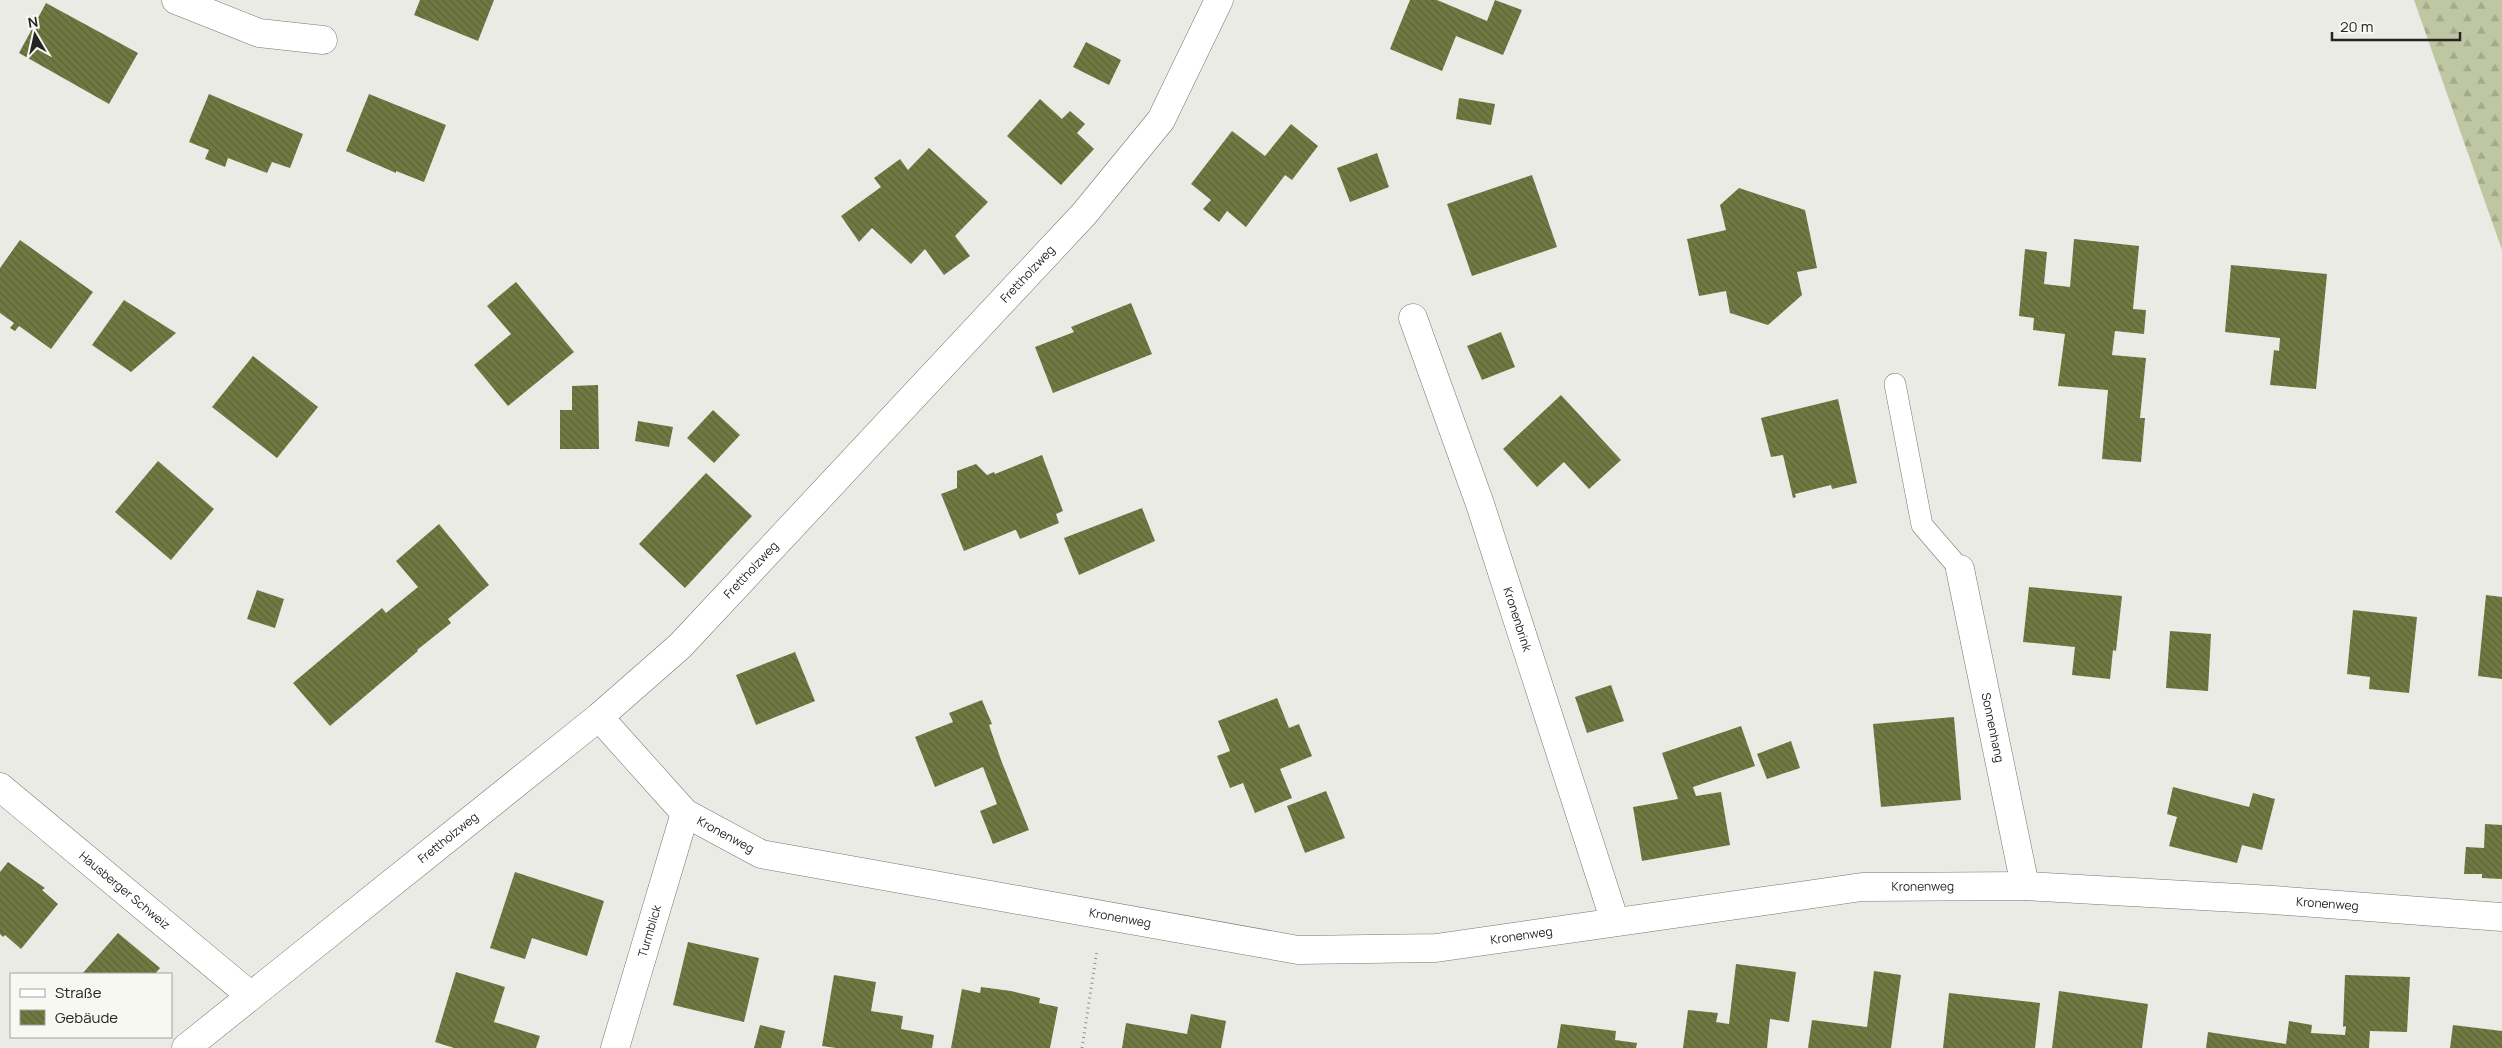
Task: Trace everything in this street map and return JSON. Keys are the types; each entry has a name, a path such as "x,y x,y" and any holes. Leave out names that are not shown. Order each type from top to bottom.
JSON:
{"street":[{"path":"176,0 259,33 323,40"},
{"name":"Frettholzweg","path":"186,1048 599,716 680,646 1084,214 1161,120 1219,0"},
{"name":"Kronenbrink","path":"1413,318 1480,504 1615,922"},
{"name":"Sonnenhang","path":"1960,570 2025,886"},
{"name":"Kronenweg","path":"599,716 685,813 761,854 1298,950 1436,948 1862,887 2025,886 2272,900 2502,917"},
{"name":"Hausberger Schweiz","path":"0,787 250,995"},
{"name":"Turmblick","path":"616,1048 685,813"}],"lane":[{"path":"1895,384 1922,525 1960,570"}],"path":[{"path":"1082,1048 1102,916"}],"green space":[{"path":"2414,0 2502,0 2502,250"}],"building":[{"path":"420,0 494,0 478,41 414,15"},
{"path":"1410,0 1437,0 1487,21 1495,0 1522,10 1503,55 1456,36 1442,71 1390,49"},
{"path":"46,3 138,53 109,104 19,53"},
{"path":"1086,42 1121,60 1109,85 1073,67"},
{"path":"209,94 303,134 290,168 272,162 267,173 228,158 225,167 205,159 209,150 189,142"},
{"path":"369,94 446,125 424,182 396,171 396,173 346,151"},
{"path":"1459,98 1495,104 1491,125 1456,119"},
{"path":"1040,99 1062,119 1070,111 1085,124 1077,133 1094,149 1061,185 1007,136"},
{"path":"1291,124 1318,146 1292,180 1285,175 1246,227 1227,211 1219,222 1203,209 1211,200 1191,184 1232,131 1265,156"},
{"path":"929,148 988,202 955,236 970,256 944,275 925,249 911,264 872,228 859,242 841,216 881,187 874,178 900,159 908,170"},
{"path":"1377,153 1389,187 1350,202 1337,168"},
{"path":"1532,175 1557,247 1472,276 1447,204"},
{"path":"1739,188 1805,210 1817,268 1797,272 1802,295 1768,325 1730,313 1726,291 1699,296 1687,239 1726,230 1720,205"},
{"path":"2074,239 2139,246 2133,309 2146,310 2144,334 2115,331 2112,355 2146,358 2140,418 2145,418 2141,462 2102,459 2108,390 2058,386 2065,334 2033,330 2034,318 2019,316 2025,249 2047,252 2044,284 2070,287"},
{"path":"20,240 93,292 51,349 19,326 15,331 10,328 14,323 0,313 0,268"},
{"path":"2231,265 2327,274 2316,389 2270,385 2274,350 2279,351 2280,338 2225,332"},
{"path":"516,282 574,352 508,406 474,365 511,334 487,306"},
{"path":"124,300 176,333 131,372 92,345"},
{"path":"1131,303 1152,354 1053,393 1035,347 1074,332 1071,327"},
{"path":"1501,332 1515,367 1482,380 1467,346"},
{"path":"253,356 318,407 277,458 212,407"},
{"path":"598,385 599,449 560,449 560,410 572,410 572,386"},
{"path":"1561,395 1621,460 1589,489 1564,462 1537,487 1503,449"},
{"path":"1838,399 1857,483 1832,489 1831,485 1795,494 1796,497 1793,498 1783,455 1771,457 1761,418"},
{"path":"713,410 740,435 714,463 687,438"},
{"path":"638,421 673,427 669,447 635,441"},
{"path":"1042,455 1063,511 1056,514 1059,523 1020,539 1015,530 964,551 941,494 957,488 957,471 976,464 987,475 994,472 995,474"},
{"path":"158,461 214,509 171,560 115,512"},
{"path":"706,473 752,516 685,588 639,544"},
{"path":"1142,508 1155,541 1079,575 1064,538"},
{"path":"439,524 489,585 448,619 451,623 330,726 293,683 382,608 386,613 418,587 396,561"},
{"path":"2029,587 2122,596 2116,651 2113,650 2110,679 2072,675 2075,647 2023,642"},
{"path":"257,590 284,599 275,628 247,619"},
{"path":"2486,595 2502,597 2502,679 2478,676"},
{"path":"2353,610 2417,617 2409,693 2369,689 2370,677 2347,674"},
{"path":"2170,631 2211,634 2208,691 2166,688"},
{"path":"795,652 815,701 756,725 736,675"},
{"path":"1611,685 1624,721 1587,733 1575,697"},
{"path":"1277,698 1289,728 1299,724 1312,756 1280,769 1292,798 1255,813 1243,783 1230,788 1217,756 1230,751 1218,721"},
{"path":"982,700 992,724 989,725 1001,760 1029,830 993,844 980,811 997,804 983,767 935,787 915,737 953,722 949,713"},
{"path":"1954,717 1961,800 1881,807 1873,724"},
{"path":"1741,726 1755,766 1693,787 1696,796 1721,792 1730,845 1642,861 1633,807 1678,799 1662,753"},
{"path":"1791,741 1800,768 1767,779 1757,754"},
{"path":"2173,787 2249,807 2253,793 2275,799 2262,850 2242,845 2237,863 2169,846 2177,817 2167,814"},
{"path":"1326,791 1345,838 1305,853 1287,806"},
{"path":"2485,824 2502,825 2502,879 2482,878 2482,874 2464,874 2466,847 2484,848"},
{"path":"8,862 45,888 42,890 58,904 21,949 5,935 3,937 0,934 0,872"},
{"path":"515,872 604,901 587,956 532,938 525,959 490,948"},
{"path":"118,933 160,968 156,973 83,973"},
{"path":"688,942 759,958 744,1022 673,1005"},
{"path":"1736,964 1796,972 1789,1022 1770,1019 1767,1048 1683,1048 1688,1010 1718,1013 1716,1022 1729,1024"},
{"path":"1874,971 1901,975 1891,1048 1808,1048 1812,1020 1867,1027"},
{"path":"456,972 505,987 494,1022 540,1036 536,1048 454,1048 435,1042"},
{"path":"834,975 876,982 871,1011 903,1016 901,1029 934,1035 932,1048 836,1048 822,1046"},
{"path":"2345,975 2410,977 2407,1032 2370,1031 2369,1048 2206,1048 2208,1032 2286,1044 2289,1021 2312,1025 2311,1033 2345,1035 2346,1026 2343,1027"},
{"path":"981,987 1011,991 1040,998 1039,1003 1058,1007 1050,1048 951,1048 962,989 980,993"},
{"path":"2059,991 2148,1004 2142,1048 2052,1048"},
{"path":"1949,993 2040,1003 2035,1048 1943,1048"},
{"path":"1191,1014 1226,1021 1221,1048 1122,1048 1126,1023 1187,1034"},
{"path":"1561,1024 1616,1031 1615,1040 1637,1043 1636,1048 1557,1048"},
{"path":"760,1025 785,1031 781,1048 754,1048"},
{"path":"2453,1025 2502,1031 2502,1048 2450,1048"}]}
